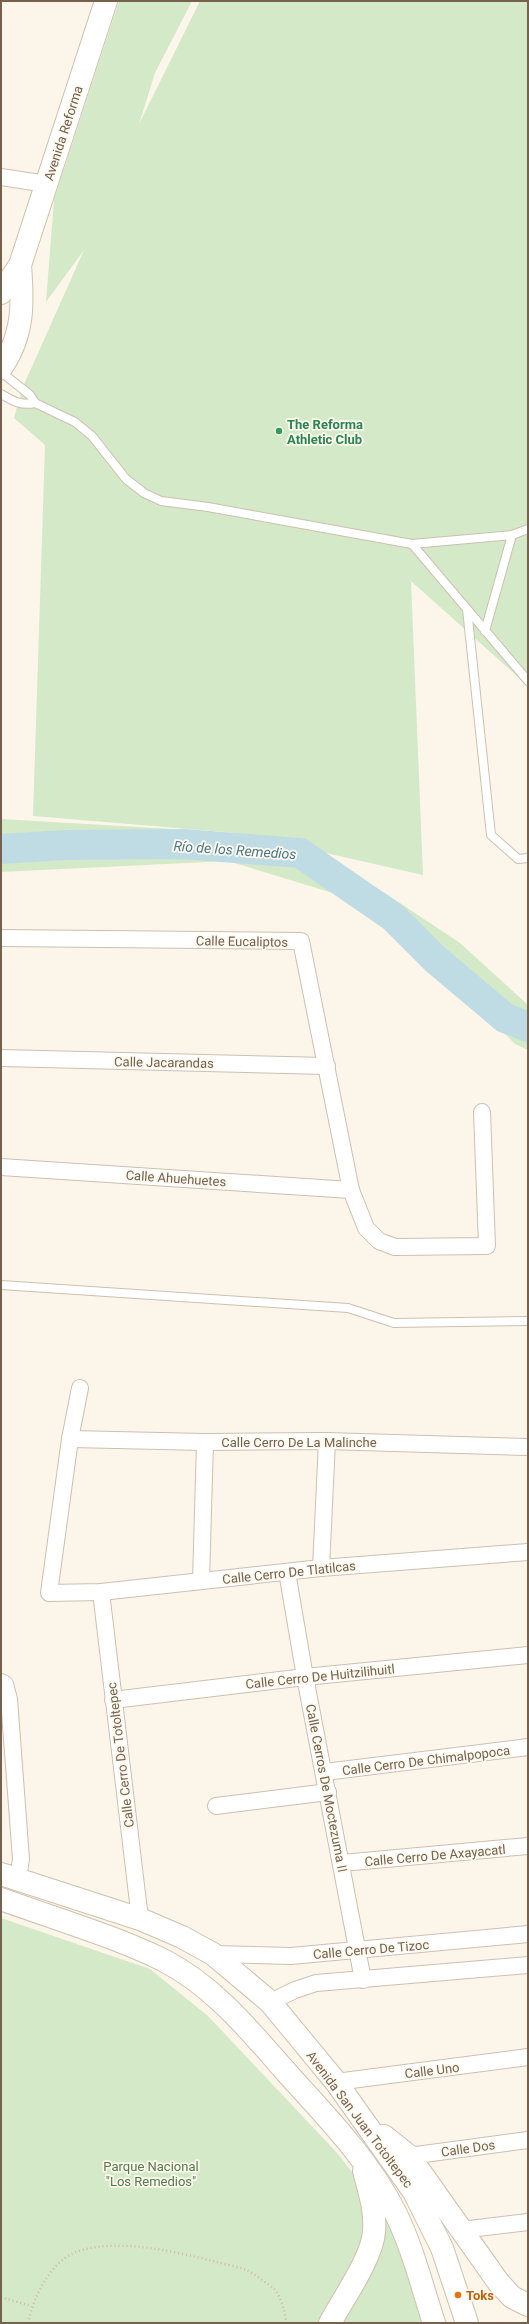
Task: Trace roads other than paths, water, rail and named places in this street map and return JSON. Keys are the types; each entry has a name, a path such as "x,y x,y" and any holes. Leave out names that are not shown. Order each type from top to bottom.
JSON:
{"main road":[{"name":"Avenida Reforma","path":"1,293 20,265 106,1"},
{"name":"Avenida Reforma","path":"2,364 16,339 23,304 20,265"},
{"name":"Avenida San Juan Totoltepec","path":"9,1876 140,1919 182,1937 213,1954 270,2002 336,2082 414,2192 442,2248 467,2323"},
{"name":"Avenida San Juan Totoltepec","path":"1,1899 126,1945 162,1960 193,1978 226,2006 310,2098 361,2158 380,2184 396,2213 434,2323"},
{"path":"371,2130 386,2136 409,2156 499,2283 512,2297 528,2305"},
{"path":"330,2323 370,2251 374,2232 374,2210 361,2158"}],"street":[{"path":"1,177 47,184"},
{"name":"Calle Eucaliptos","path":"1,938 301,941 351,1190 366,1228 379,1241 395,1247 487,1246 482,1112"},
{"name":"Calle Jacarandas","path":"1,1058 327,1066"},
{"name":"Calle Ahuehuetes","path":"1,1167 351,1190"},
{"path":"70,1439 80,1388"},
{"name":"Calle Cerro De La Malinche","path":"70,1439 205,1442 327,1440 528,1448"},
{"name":"Calle Cerro De Tlatilcas","path":"70,1439 49,1593 101,1592 321,1568 528,1552"},
{"path":"321,1568 327,1440"},
{"path":"201,1581 205,1442"},
{"name":"Calle Cerros De Moctezuma II","path":"288,1572 305,1677 325,1772 359,1951 363,1980"},
{"name":"Calle Cerro De Totoltepec","path":"101,1592 140,1919"},
{"name":"Calle Cerro De Huitzilihuitl","path":"113,1700 305,1677 528,1655"},
{"path":"1,1682 5,1684 10,1699 21,1858 9,1876"},
{"name":"Calle Cerro De Chimalpopoca","path":"325,1772 528,1747"},
{"path":"216,1806 328,1792"},
{"name":"Calle Cerro De Axayacatl","path":"342,1863 528,1846"},
{"name":"Calle Cerro De Tizoc","path":"213,1954 291,1956 359,1951 528,1934"},
{"path":"270,2002 295,1990 316,1983 528,1965"},
{"name":"Calle Uno","path":"336,2082 528,2057"},
{"name":"Calle Dos","path":"409,2156 528,2140"},
{"path":"461,2230 528,2222"}],"lane":[{"path":"2,364 30,395 35,403"},
{"path":"1,394 16,403 35,403 75,422 92,436 126,479 144,493 161,502 208,508 412,544 512,535 528,529"},
{"path":"486,631 512,535"},
{"path":"412,544 527,678"},
{"path":"467,609 491,835 518,859 528,858"},
{"path":"1,1285 348,1308 394,1323 527,1321"}],"waterway":[{"name":"Río de los Remedios","path":"1,849 65,845 184,844 300,853 393,917 435,959 505,1018 528,1027"}],"place":[{"name":"The Reforma Athletic Club","path":"279,431"},
{"name":"Toks","path":"458,2295"}],"park label":[{"name":"Parque Nacional \"Los Remedios\"","path":"151,2174"}]}
